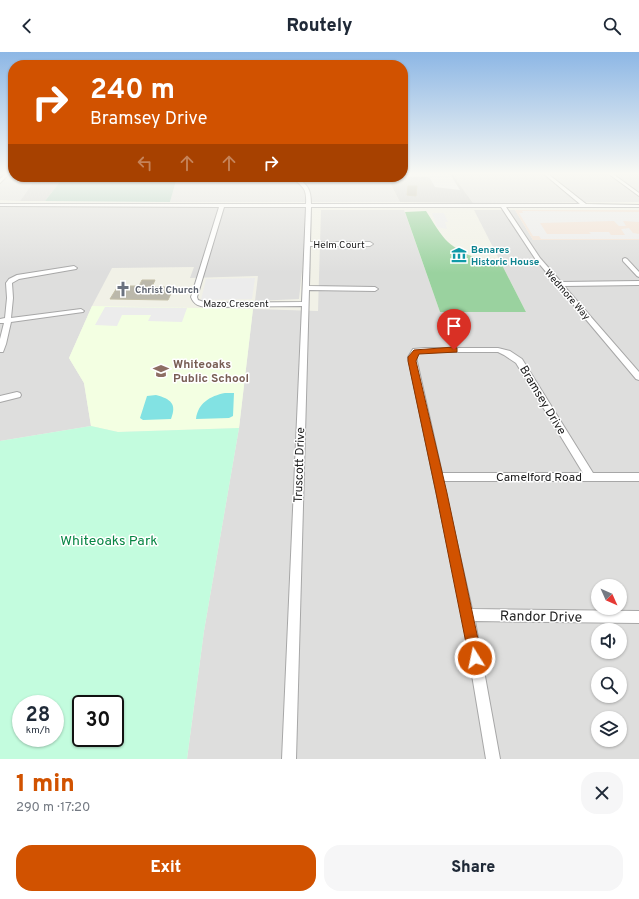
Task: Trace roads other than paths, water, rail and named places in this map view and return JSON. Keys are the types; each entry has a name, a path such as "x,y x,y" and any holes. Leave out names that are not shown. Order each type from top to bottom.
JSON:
{"street":[{"name":"Mazo Crescent","path":"222,207 194,297 195,300 198,303 207,305 305,304"},
{"name":"Truscott Drive","path":"289,759 309,207"},
{"name":"Wedmore Way","path":"504,207 538,259 639,377"},
{"name":"Helm Court","path":"308,244 370,244"},
{"path":"625,260 639,275"},
{"path":"0,350 4,321 11,293 9,283 11,280 17,277 74,268"},
{"path":"560,284 639,283"},
{"path":"306,288 375,289"},
{"path":"4,321 81,311"},
{"name":"Bramsey Drive","path":"493,759 468,615 412,361 412,357 416,351 498,350 513,356 519,361 590,476"},
{"path":"0,399 17,395"},
{"name":"Camelford Road","path":"438,477 639,477"},
{"name":"Randor Drive","path":"468,615 639,617"}],"place":[{"name":"Benares Historic House","path":"459,255"},
{"name":"Christ Church","path":"123,289"},
{"name":"Whiteoaks Public School","path":"161,371"}],"park label":[{"name":"Whiteoaks Park","path":"109,540"}]}
